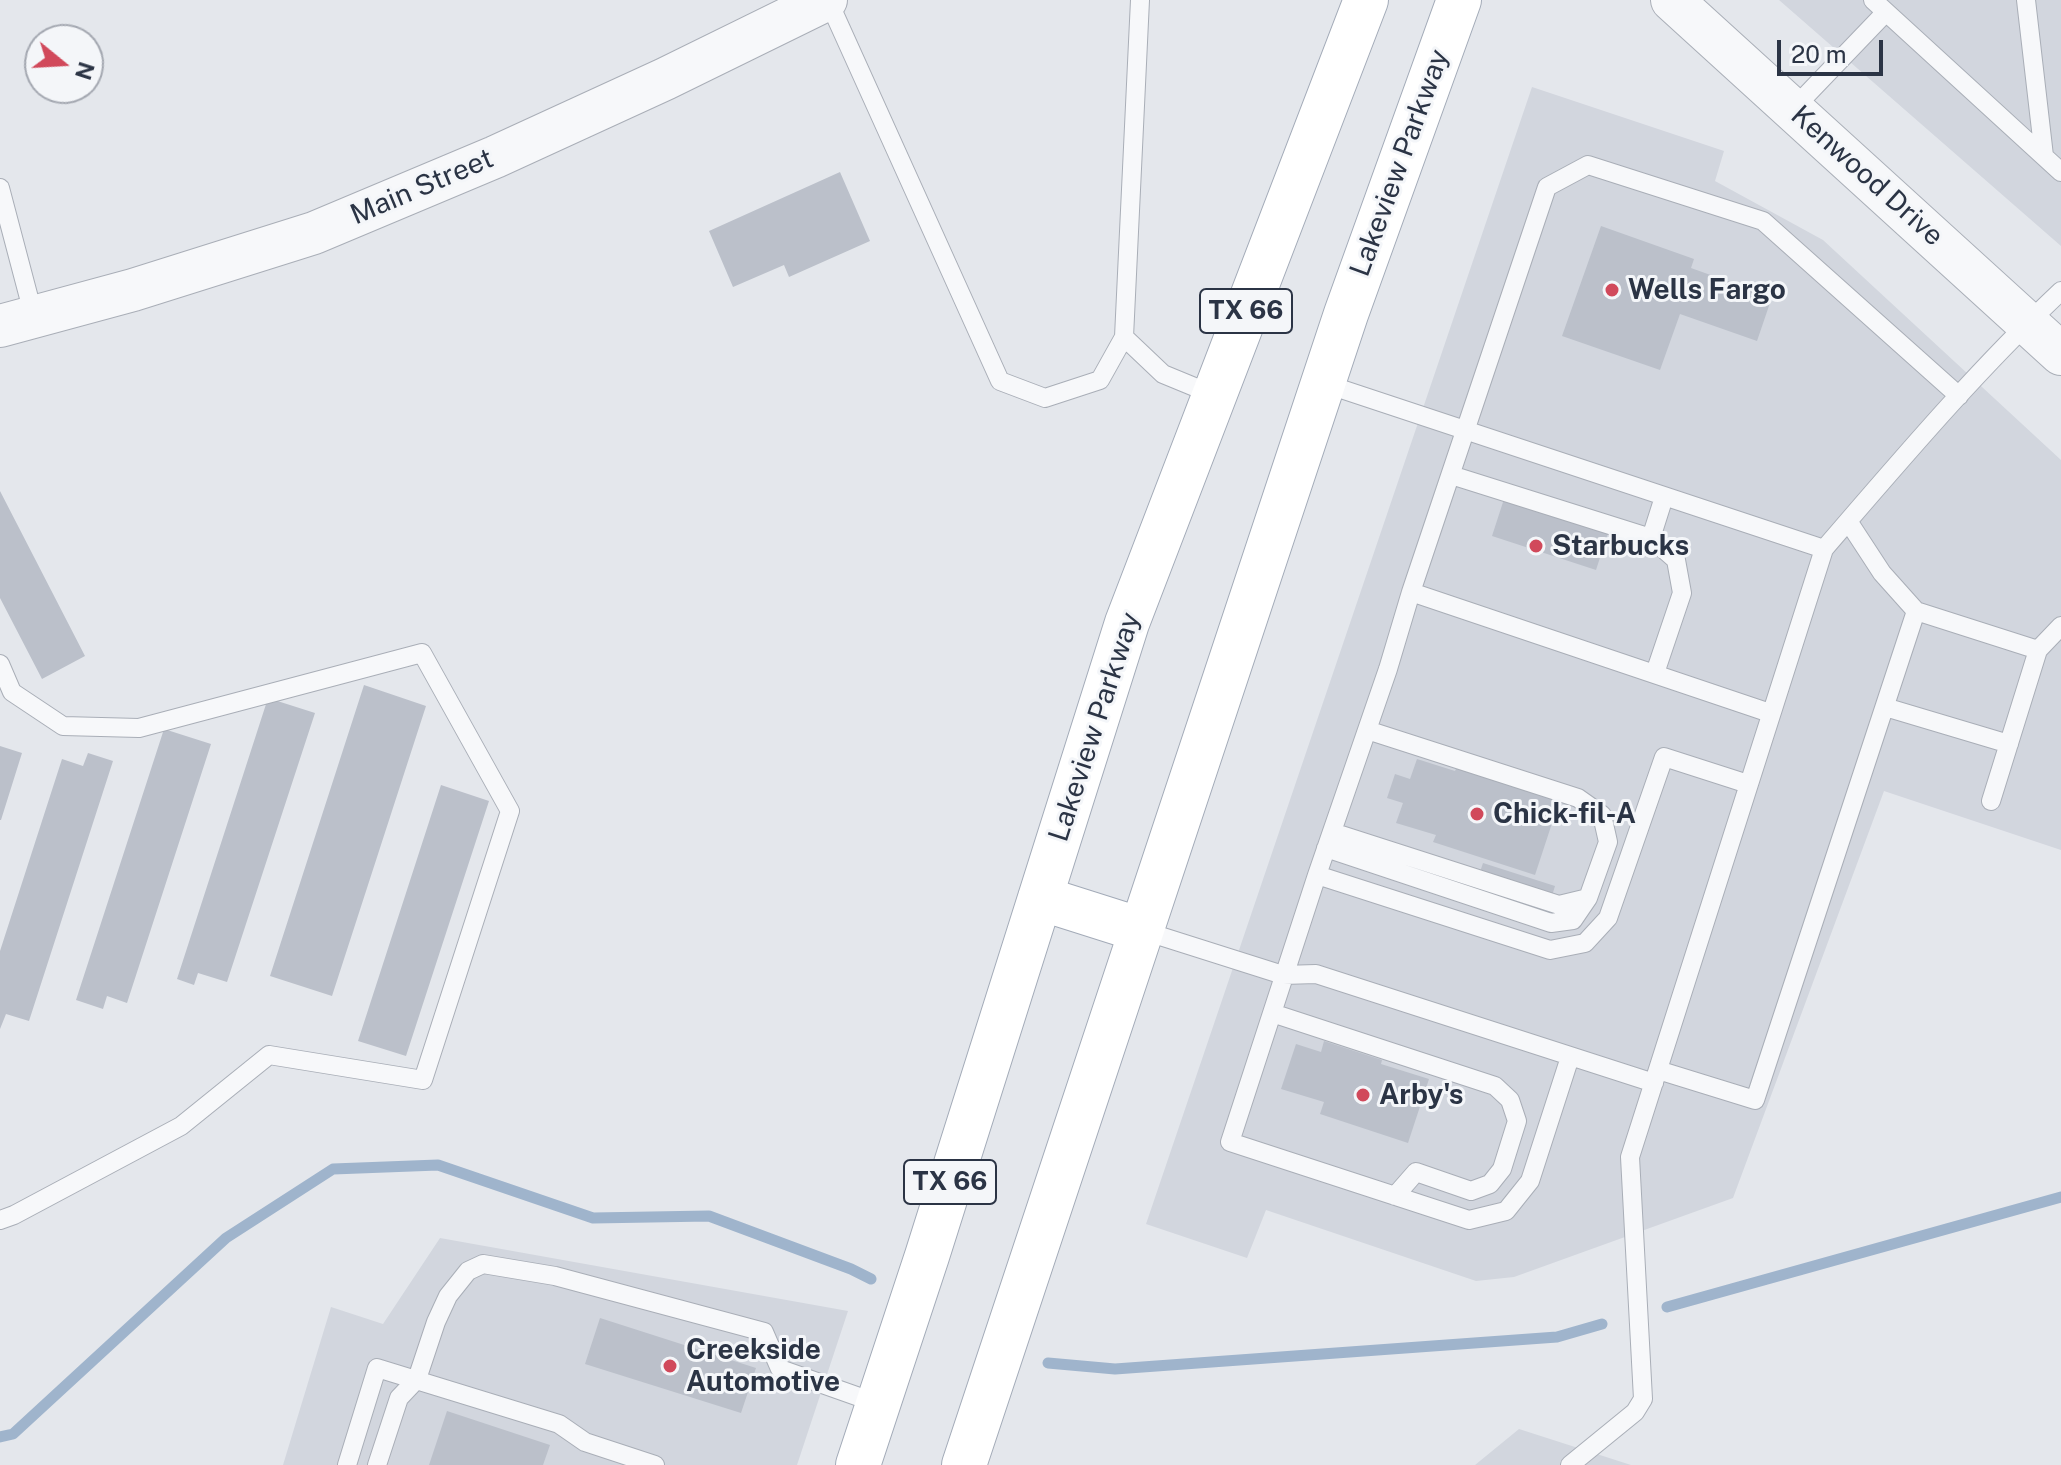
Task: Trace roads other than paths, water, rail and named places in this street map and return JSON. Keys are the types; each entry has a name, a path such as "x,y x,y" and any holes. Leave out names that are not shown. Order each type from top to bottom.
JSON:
{"main road":[{"name":"Lakeview Parkway","path":"858,1465 1127,623 1366,0"},
{"name":"Lakeview Parkway","path":"964,1465 1323,383 1459,0"},
{"path":"1040,898 1141,930"}],"street":[{"name":"Main Street","path":"17,322 133,290 314,233 509,151 827,0"},
{"name":"Kenwood Drive","path":"1672,0 2061,354"}],"lane":[{"path":"827,0 1000,381 1045,398 1100,380 1124,337 1140,0"},
{"path":"2026,0 2044,156"},
{"path":"1793,109 1879,6 2061,172"},
{"path":"1570,1057 1530,1181 1506,1211 1469,1220 1230,1142 1547,187 1588,165 1763,221 1959,396"},
{"path":"0,188 17,322"},
{"path":"1570,1465 1635,1412 1643,1399 1630,1157 1824,549 1959,396 2061,291"},
{"path":"1124,337 1163,374 1214,395"},
{"path":"1323,383 1824,549"},
{"path":"1451,475 1651,538 1676,560 1682,593 1655,673"},
{"path":"1651,538 1664,497"},
{"path":"1848,521 1882,573 1916,611 2038,650"},
{"path":"1411,592 1770,713"},
{"path":"1141,930 1283,975 1316,974 1570,1057 1755,1100 1916,611"},
{"path":"1991,801 2038,650 2061,626"},
{"path":"0,664 12,692 63,726 139,728 422,653 510,811 423,1080 269,1055 181,1126 0,1220"},
{"path":"1885,707 2009,744"},
{"path":"1329,840 1559,905 1588,898 1608,842 1602,815 1578,798 1367,730"},
{"path":"1317,875 1550,950 1585,943 1608,918 1664,757 1748,784"},
{"path":"1272,1013 1495,1086 1510,1100 1517,1121 1502,1169 1490,1184 1471,1191 1416,1172 1395,1196"},
{"path":"377,1465 399,1398 417,1379 448,1296 468,1271 483,1264 555,1276 764,1332 780,1369 879,1404"},
{"path":"347,1465 377,1368 559,1424 585,1442 655,1465"}],"waterway":[{"path":"0,1437 13,1434 226,1238 333,1169 438,1165 593,1218 709,1216 871,1279"},
{"path":"1667,1307 2061,1197"},
{"path":"1048,1363 1115,1369 1557,1337 1602,1324"}],"place":[{"name":"Wells Fargo","path":"1612,290"},
{"name":"Starbucks","path":"1536,546"},
{"name":"Chick-fil-A","path":"1477,814"},
{"name":"Arby's","path":"1363,1095"},
{"name":"Creekside Automotive","path":"670,1366"}]}
